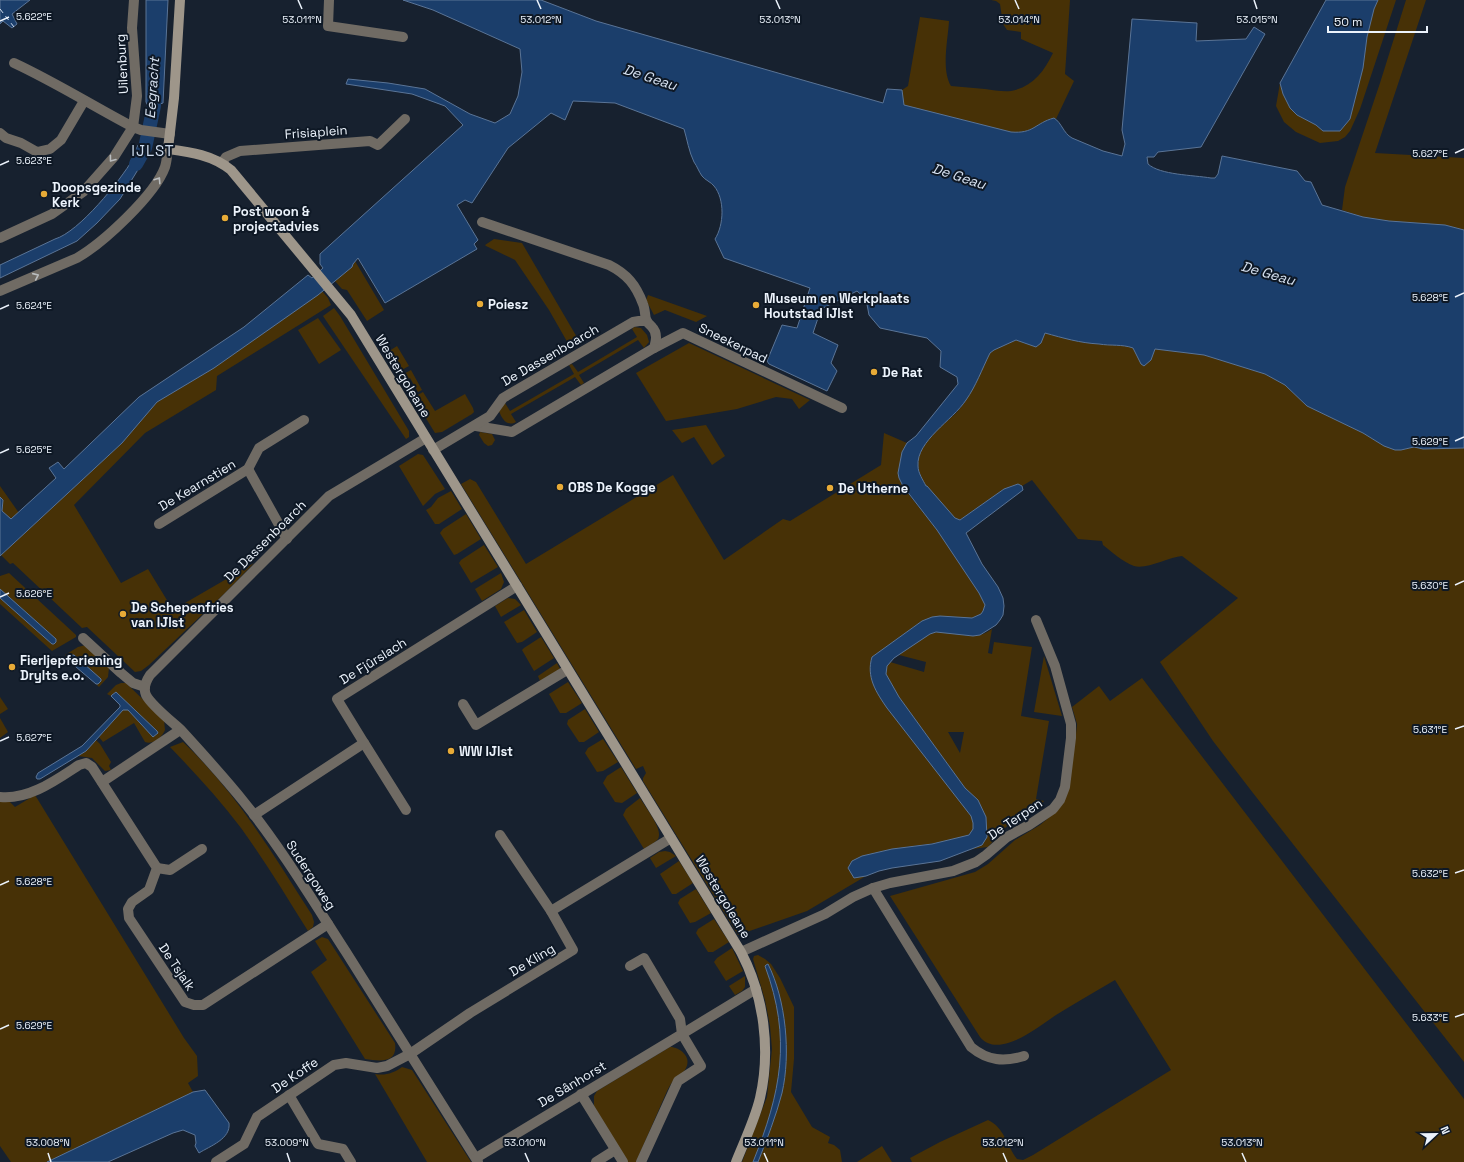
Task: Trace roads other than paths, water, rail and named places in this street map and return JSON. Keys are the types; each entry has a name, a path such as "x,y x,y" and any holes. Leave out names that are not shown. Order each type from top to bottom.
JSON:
{"street":[{"name":"Uilenburg","path":"134,0 132,28 137,96 137,128"},
{"path":"0,291 88,252 138,206 159,179 165,166 168,149 166,133 174,98 180,0"},
{"path":"329,0 328,26 403,37"},
{"path":"14,63 55,82 84,101 137,128 166,133"},
{"path":"0,133 6,138 21,142 37,152 50,149 61,140 84,101"},
{"name":"Frisiaplein","path":"222,163 226,157 240,150 370,141 378,145 405,119"},
{"path":"0,238 52,214 83,192 137,128"},
{"name":"Westergoleane","path":"168,149 185,151 212,158 231,170 351,315 741,952 749,968 756,989 763,1019 765,1048 764,1078 760,1100 736,1162"},
{"path":"476,426 512,432 654,348 656,338 654,329 647,321 644,305 630,280 620,271 609,265 482,222"},
{"name":"De Dassenboarch","path":"433,450 476,426 490,416 503,398 633,322 639,320 647,321"},
{"name":"Sneekerpad","path":"654,348 683,332 842,408"},
{"name":"De Kearnstien","path":"158,524 248,469 259,448 304,420"},
{"name":"De Dassenboarch","path":"145,687 146,680 150,675 329,496 426,438"},
{"name":"De Kearnstien","path":"248,469 287,539"},
{"name":"De Fjûrslach","path":"364,743 337,699 517,586"},
{"name":"De Terpen","path":"741,952 824,914 853,897 873,888 952,870 976,862 1007,837 1053,809 1060,800 1064,787 1071,738 1071,724 1055,666 1036,620"},
{"path":"83,638 125,677 134,684 145,687"},
{"path":"463,704 476,725 567,670"},
{"name":"Sudergoweg","path":"145,687 146,694 151,701 215,767 254,815 284,857 477,1160"},
{"path":"102,782 180,730"},
{"path":"254,815 364,743 406,810"},
{"path":"0,797 9,798 38,790 86,763 92,767 157,868 170,870 202,849"},
{"path":"500,835 551,911 672,838"},
{"name":"De Tsjalk","path":"157,868 149,890 132,902 128,909 129,918 185,1002 194,1005 203,1005 328,924"},
{"path":"873,888 971,1047 979,1053 1000,1060 1010,1060 1024,1056"},
{"name":"De Kling","path":"410,1054 470,1013 573,950 551,911"},
{"path":"630,966 644,958 680,1019 682,1034 701,1066 678,1081 641,1162"},
{"name":"De Sânhorst","path":"477,1160 581,1094 756,989"},
{"name":"De Koffe","path":"216,1162 244,1144 256,1118 334,1065 346,1063 377,1068 387,1066 410,1054"},
{"path":"581,1094 623,1162"},
{"path":"289,1095 318,1144 343,1149 351,1162"},
{"path":"596,1162 615,1150"}],"water":[{"path":"0,0 30,0 12,14 17,24 12,28 3,21 0,24"},
{"path":"146,0 168,0 163,103 154,106 148,106 146,102"},
{"name":"De Geau","path":"403,0 541,0 596,21 883,103 887,89 902,90 904,105 1011,132 1030,130 1054,118 1072,138 1103,151 1122,156 1125,144 1122,130 1132,19 1197,23 1196,41 1246,39 1254,27 1265,34 1201,147 1158,152 1154,157 1147,157 1148,164 1153,168 1168,172 1215,178 1218,174 1222,156 1297,171 1305,181 1311,182 1322,205 1363,217 1389,221 1445,225 1464,230 1464,448 1423,449 1414,447 1395,450 1384,446 1363,433 1307,406 1285,385 1265,374 1204,355 1155,349 1151,360 1144,366 1141,364 1133,348 1085,343 1045,333 1041,343 1036,347 1016,340 994,350 990,353 970,395 960,408 936,431 923,448 919,457 918,469 926,486 955,518 960,520 1004,489 1018,484 1022,486 1023,490 966,533 982,564 998,587 1003,598 1003,615 996,625 980,635 973,636 936,632 930,634 894,658 887,666 886,674 899,697 965,788 978,800 986,817 987,837 982,845 940,861 892,868 854,878 848,868 852,861 862,856 892,849 932,844 969,835 973,829 971,816 883,702 873,684 870,671 872,657 922,621 940,616 972,618 981,614 985,605 979,593 937,530 903,486 898,473 902,452 907,443 916,436 958,384 957,377 940,367 941,351 927,338 880,328 869,315 866,299 857,291 821,309 813,333 838,345 831,363 837,371 827,391 769,364 767,361 782,325 797,328 810,288 724,258 715,239 722,220 722,205 718,191 702,176 694,162 689,150 684,129 615,103 573,101 565,120 551,113 508,148 472,203 465,200 457,205 478,240 474,244 477,249 385,303 358,258 352,267 318,295 214,368 157,402 122,443 0,556 0,497 3,500 2,511 11,519 56,478 49,468 58,462 64,469 139,397 244,327 308,275 312,278 323,268 320,264 320,254 463,125 445,106 412,94 346,84 348,79 425,89 470,114 495,123 510,114 518,96 522,72 520,49 433,10"},
{"path":"1326,0 1378,0 1374,9 1367,37 1363,68 1350,119 1340,131 1323,131 1316,125 1297,115 1290,108 1283,94 1280,83"},
{"path":"138,145 150,150 120,199 97,223 77,241 0,278 0,265 65,234 87,216 119,180 133,159"},
{"path":"0,589 56,639 56,642 52,644 0,598"},
{"path":"71,655 74,655 101,679 101,681 96,684 69,661 68,658"},
{"path":"116,692 158,733 153,737 128,710 123,710 86,751 40,779 37,779 36,777 38,773 82,746 120,707 120,705 111,696"},
{"path":"768,964 774,978 783,1010 786,1045 785,1078 774,1119 758,1162 753,1162 770,1112 780,1065 778,1018 773,993 765,966"},
{"path":"205,1090 229,1123 229,1129 223,1138 199,1153 195,1146 195,1135 183,1130 108,1162 47,1162 193,1092"}],"waterway":[{"name":"Eegracht","path":"136,164 145,148 154,106 154,88"}],"place":[{"name":"Doopsgezinde Kerk","path":"44,194"},
{"name":"Post woon & projectadvies","path":"225,218"},
{"name":"Poiesz","path":"480,304"},
{"name":"Museum en Werkplaats Houtstad IJlst","path":"756,305"},
{"name":"De Rat","path":"874,372"},
{"name":"OBS De Kogge","path":"560,487"},
{"name":"De Utherne","path":"830,488"},
{"name":"De Schepenfries van IJlst","path":"123,614"},
{"name":"Fierljepferiening Drylts e.o.","path":"12,667"},
{"name":"WW IJlst","path":"451,751"}],"district":[{"name":"IJLST","path":"153,150"}]}
